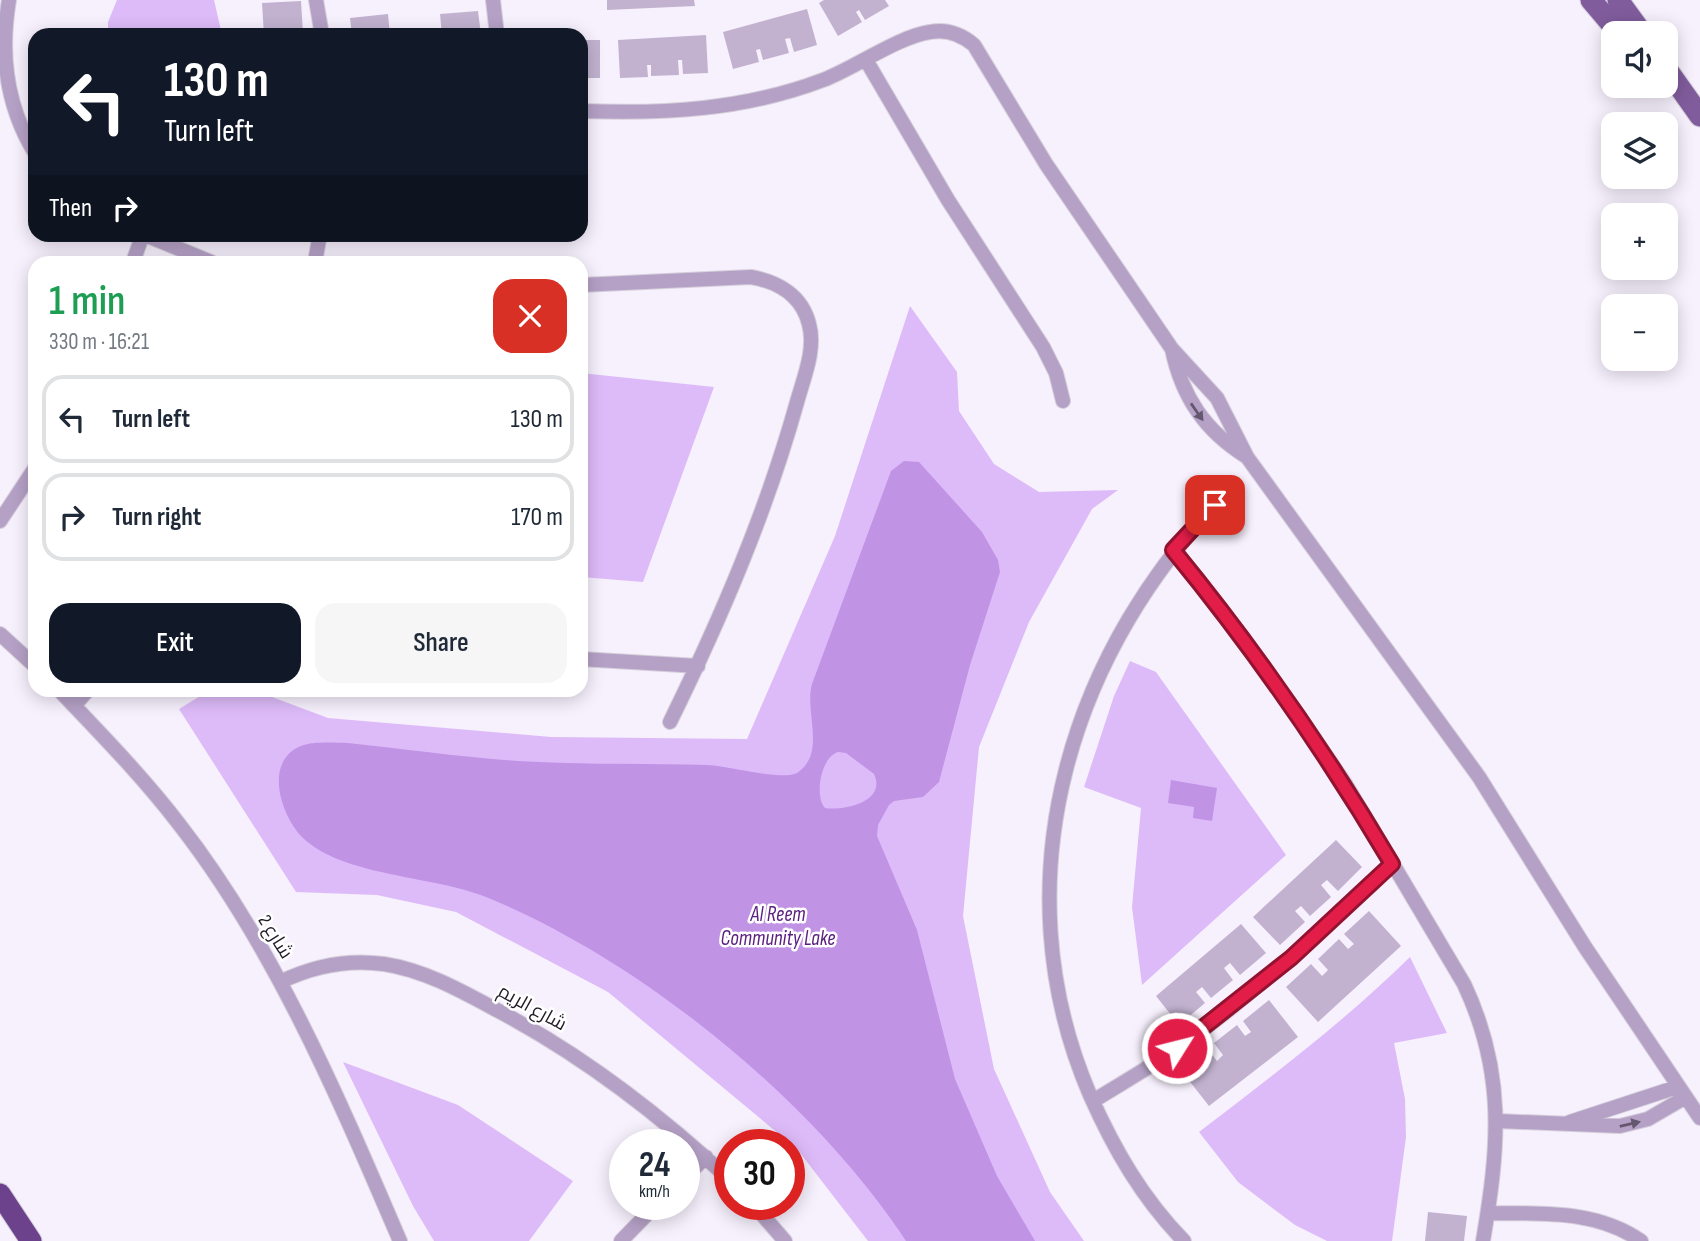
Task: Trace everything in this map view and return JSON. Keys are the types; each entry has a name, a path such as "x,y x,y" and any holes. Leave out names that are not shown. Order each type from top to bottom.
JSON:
{"highway":[{"path":"0,1194 30,1241"}],"main road":[{"path":"1591,0 1609,21"},
{"path":"1618,0 1633,21"},
{"path":"1678,85 1698,113"},
{"path":"1678,96 1698,113"}],"street":[{"path":"9,0 3,43 4,72 17,119 28,140"},
{"path":"316,0 321,28"},
{"path":"493,0 496,28"},
{"path":"588,111 678,112 730,106 803,87 930,32 951,32 974,45 1046,164 1172,349 1217,398 1247,457 1479,777 1681,1093 1700,1118"},
{"path":"866,60 954,211 1047,353 1063,401"},
{"path":"162,242 196,256"},
{"path":"588,285 751,277 767,280 794,296 810,324 810,356 780,461 739,573 670,722"},
{"path":"1172,349 1181,382 1197,412 1225,443 1247,457"},
{"path":"0,521 28,479"},
{"path":"1184,1241 1141,1191 1120,1158 1069,1042 1055,979 1050,883 1060,793 1083,715 1112,645 1137,601 1173,550 1232,488"},
{"path":"1173,550 1219,607 1305,724 1464,984 1479,1015 1490,1050 1498,1121 1483,1241"},
{"path":"0,634 28,660"},
{"path":"588,659 698,666"},
{"name":"شارع 2","path":"66,697 179,824 280,982 334,1088 400,1241"},
{"path":"74,706 82,697"},
{"path":"1093,1101 1160,1060 1226,1011 1291,958 1392,864"},
{"name":"شارع الريم","path":"280,982 315,968 359,962 404,968 435,979 521,1023 597,1069 633,1094 714,1165"},
{"path":"1570,1122 1655,1092 1681,1093"},
{"path":"1498,1121 1570,1122 1600,1128 1648,1119 1681,1093"},
{"path":"1594,1112 1595,1123 1600,1128"},
{"path":"700,1163 706,1157"},
{"path":"1488,1213 1567,1214 1590,1218 1612,1225 1640,1241"},
{"path":"621,1241 641,1220"},
{"path":"767,1220 785,1241"}],"shaded area":[{"path":"117,0 214,0 220,28 108,28"},
{"name":"Al Reem Community Lake","path":"910,306 957,372 959,411 994,464 1039,492 1118,490 1092,509 1029,622 979,747 963,916 994,1069 1050,1192 1084,1241 868,1241 805,1159 805,1129 773,1129 608,992 456,912 377,895 296,892 179,709 199,697 272,697 328,718 551,737 747,739 835,536"},
{"path":"588,374 714,387 643,582 588,578"},
{"path":"1130,661 1156,672 1286,855 1142,985 1132,907 1141,808 1084,787 1114,696"},
{"path":"1410,957 1447,1033 1394,1043 1405,1099 1406,1137 1392,1241 1327,1241 1295,1225 1238,1182 1199,1132 1334,1026"},
{"path":"343,1062 458,1105 573,1181 529,1241 434,1241 413,1206"}],"water":[{"name":"Al Reem Community Lake","path":"904,461 919,462 982,532 998,560 1000,572 970,665 939,782 923,797 894,801 889,805 878,825 877,836 917,930 955,1079 997,1176 1035,1241 906,1241 868,1189 823,1137 774,1087 720,1040 663,997 604,958 545,924 486,897 364,868 319,850 294,828 282,803 279,789 282,764 289,753 312,743 348,743 517,761 708,765 768,774 797,773 806,765 811,755 812,684 891,471","holes":["838,752 846,753 874,774 874,792 862,803 842,808 825,808 820,786 827,761"]},
{"path":"1171,780 1217,788 1212,821 1193,818 1194,807 1168,803"}],"building":[{"path":"607,0 694,0 695,6 607,10"},
{"path":"824,0 885,0 889,6 865,20 859,10 856,12 862,22 838,36 819,3"},
{"path":"301,1 303,28 264,28 262,3"},
{"path":"807,9 817,45 794,52 790,38 785,39 789,53 763,60 760,49 756,50 759,62 733,69 723,32"},
{"path":"478,11 480,28 441,28 440,14"},
{"path":"388,14 389,28 351,28 350,18"},
{"path":"706,35 708,73 683,74 682,60 678,60 679,75 651,76 651,65 647,65 648,77 620,78 618,40"},
{"path":"588,40 600,40 600,78 588,78"},
{"path":"1336,840 1362,867 1338,891 1327,880 1321,885 1331,897 1310,916 1301,906 1295,911 1305,922 1280,945 1253,917"},
{"path":"1369,911 1401,946 1318,1022 1286,987 1311,964 1322,976 1328,970 1318,959 1339,939 1348,949 1354,944 1344,934"},
{"path":"1241,924 1266,953 1240,975 1230,963 1224,968 1233,980 1211,998 1202,987 1196,992 1205,1003 1179,1025 1156,996"},
{"path":"1269,1000 1298,1037 1209,1106 1180,1069 1207,1048 1217,1061 1223,1055 1214,1043 1237,1025 1245,1036 1251,1032 1243,1021"},
{"path":"1428,1212 1467,1216 1464,1241 1425,1241"}],"route":[{"path":"1177,1048 1291,958 1392,864 1346,785 1305,724 1263,665 1173,550 1215,505"}]}
